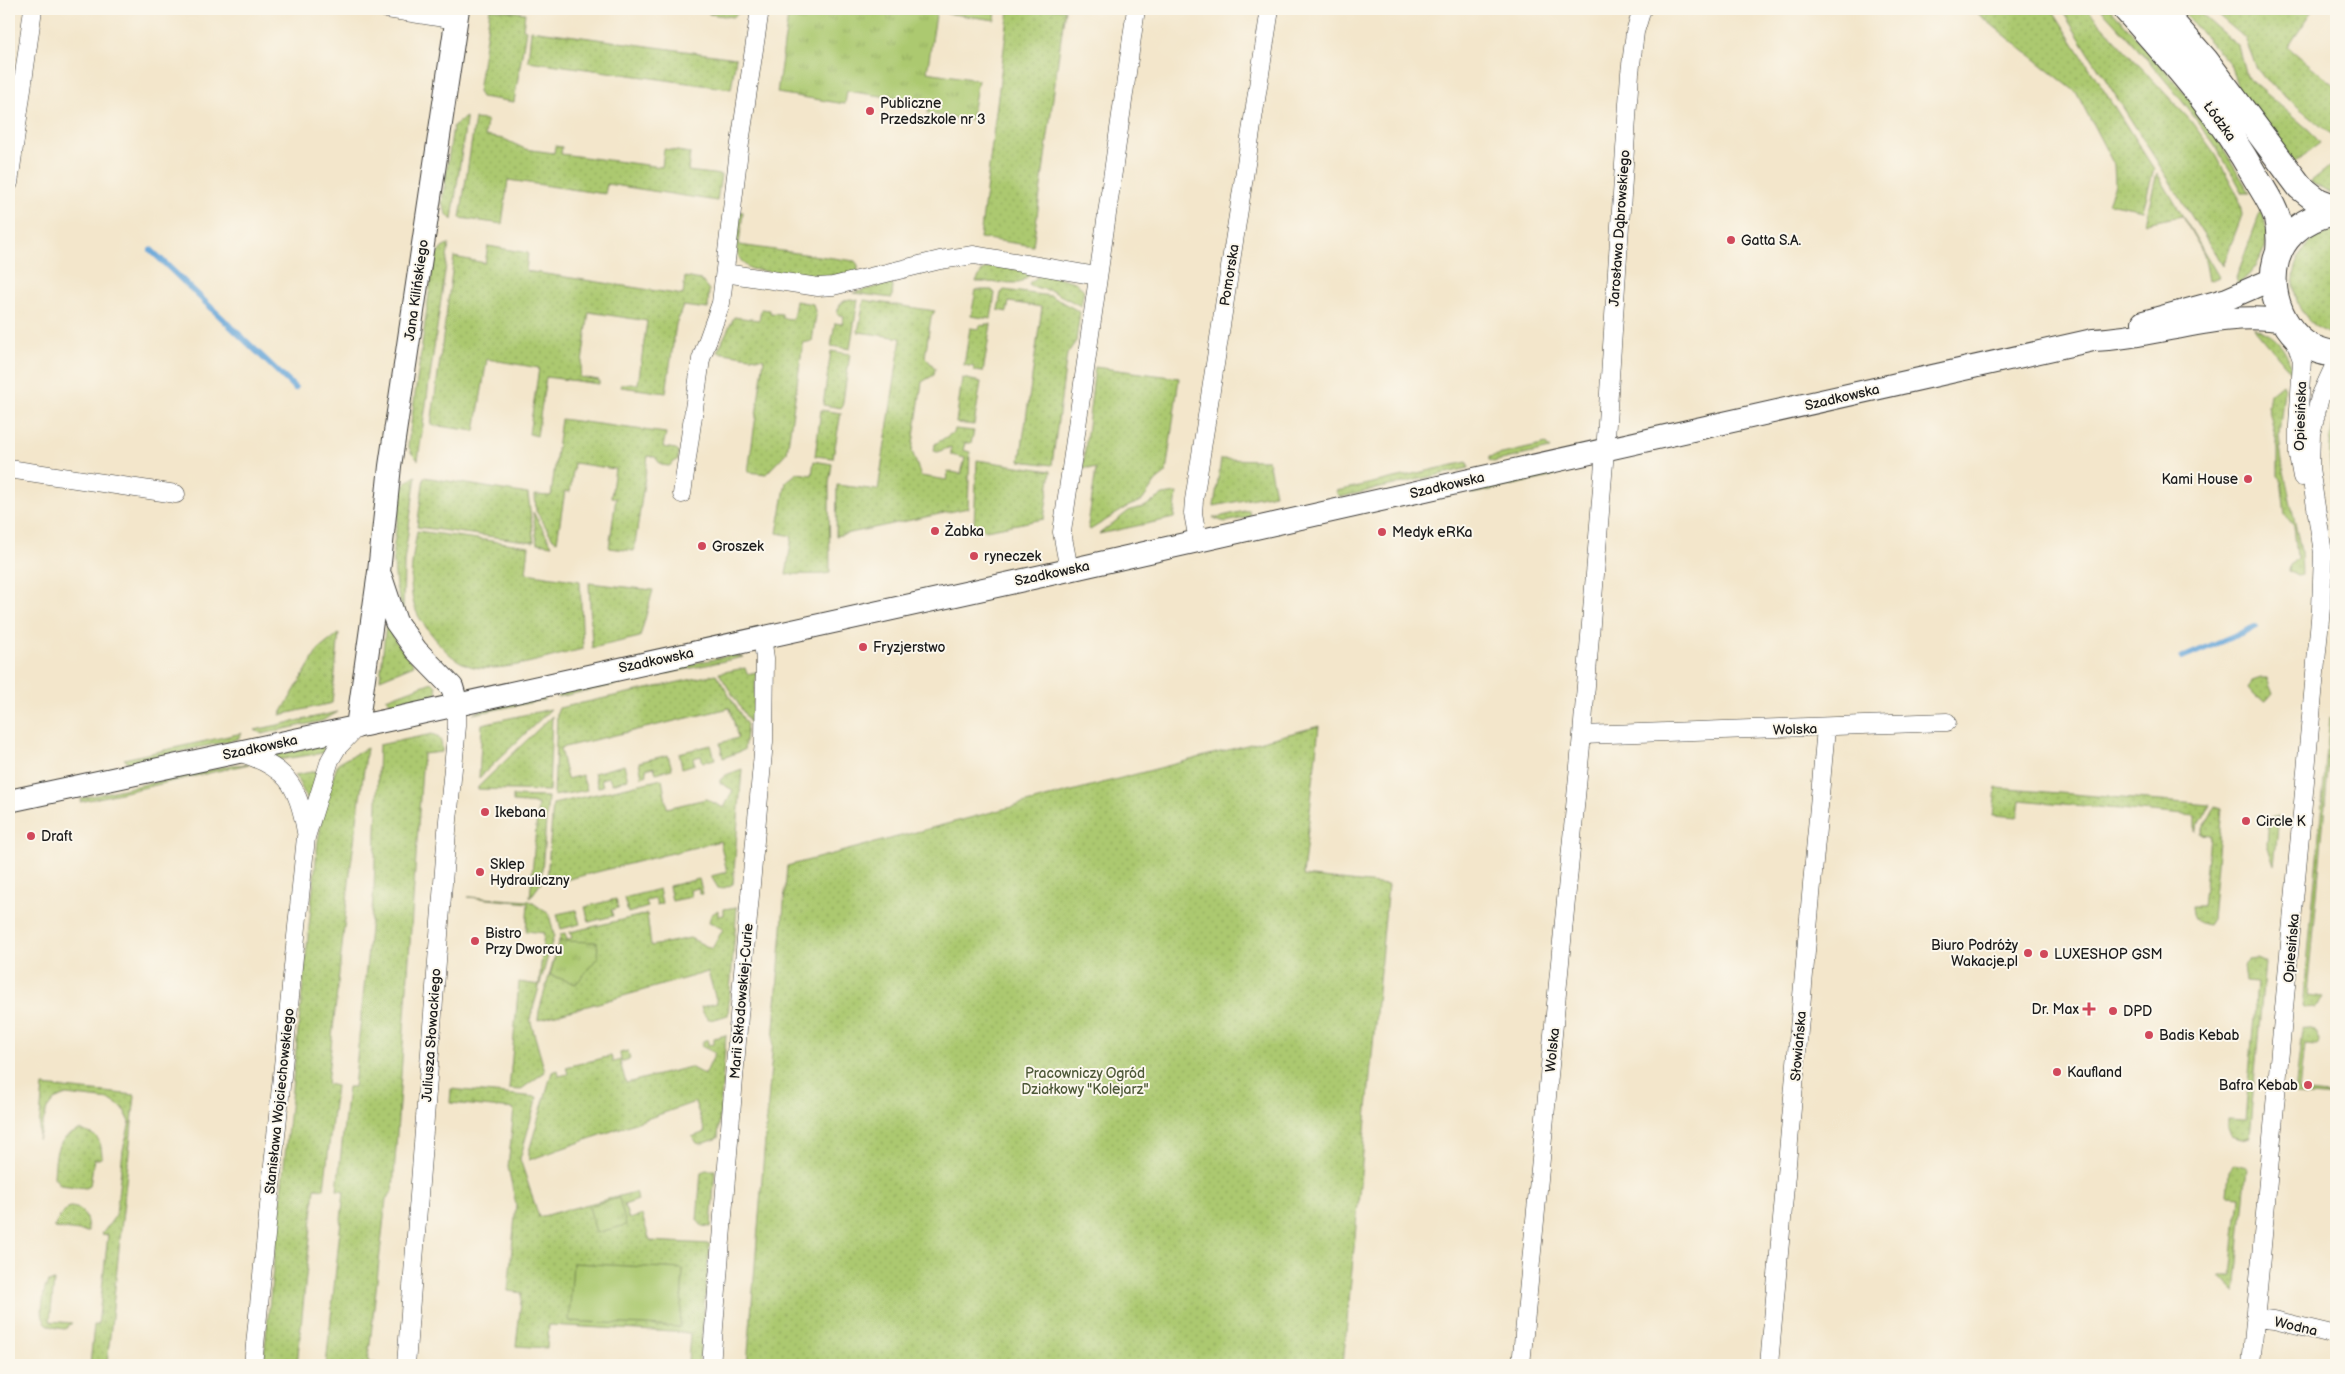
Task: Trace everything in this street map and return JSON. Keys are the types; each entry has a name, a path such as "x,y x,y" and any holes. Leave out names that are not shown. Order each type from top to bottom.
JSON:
{"main road":[{"name":"Łódzka","path":"2126,9 2178,67 2211,108 2240,149 2277,217 2280,231 2279,252"},
{"name":"Łódzka","path":"2160,9 2205,60 2300,187 2318,201 2336,208"},
{"path":"2336,212 2321,215 2304,223 2290,234 2279,252 2273,279 2276,304 2288,326 2305,344 2321,352 2336,355"}],"street":[{"path":"9,183 33,9"},
{"path":"387,9 458,14"},
{"path":"682,494 701,358 721,303 739,150 760,9"},
{"path":"1069,570 1062,532 1136,9"},
{"name":"Pomorska","path":"1198,541 1193,514 1194,500 1270,9"},
{"name":"Jarosława Dąbrowskiego","path":"1605,450 1630,73 1635,32 1642,9"},
{"name":"Jana Kilińskiego","path":"357,727 379,572 389,474 458,14"},
{"path":"725,273 818,287 834,286 940,260 974,255 1097,276"},
{"name":"Szadkowska","path":"2093,340 2115,330 2227,298 2273,279"},
{"name":"Szadkowska","path":"9,801 357,727 1069,570 2093,340 2117,339 2232,319 2266,318 2288,326"},
{"name":"Opiesińska","path":"2288,326 2302,360 2298,455 2306,495 2318,530"},
{"name":"Opiesińska","path":"2251,1365 2321,608 2323,553 2310,468 2311,434 2320,397 2336,362"},
{"name":"Wolska","path":"1521,1365 1582,735 1605,450"},
{"path":"9,469 176,494"},
{"name":"Jana Kilińskiego","path":"379,572 396,622 416,650 452,687 457,704"},
{"name":"Marii Skłodowskiej-Curie","path":"712,1365 739,1016 764,742 765,658 762,637"},
{"name":"Juliusza Słowackiego","path":"406,1365 446,831 457,726 457,704"},
{"name":"Wolska","path":"1582,735 1826,728 1948,722"},
{"name":"Stanisława Wojciechowskiego","path":"252,1365 306,837 330,760 357,727"},
{"name":"Słowiańska","path":"1769,1365 1826,728"},
{"name":"Stanisława Wojciechowskiego","path":"238,752 266,762 281,772 293,786 301,805 306,837"},
{"name":"Wodna","path":"2255,1318 2274,1320 2336,1335"}],"green space":[{"path":"490,9 525,13 523,29 526,30 514,102 481,97 478,92"},
{"path":"709,9 744,9 733,17 709,14"},
{"path":"789,9 937,9 927,72 978,80 971,120 928,114 929,103 847,91 845,104 777,93"},
{"path":"945,9 996,9 995,20 945,13"},
{"path":"1009,9 1065,9 1033,246 980,238"},
{"path":"1972,9 2052,9 2154,169 2143,210 2108,203 2115,184 2114,165 2076,92"},
{"path":"2061,9 2087,9 2190,120 2216,155 2239,198 2242,215 2223,266"},
{"path":"2101,9 2111,9 2201,111 2250,193 2243,193 2196,119 2160,74"},
{"path":"2180,9 2195,9 2238,46 2246,76 2310,131 2320,143 2294,163 2238,88 2230,64"},
{"path":"2211,9 2314,9 2288,47 2336,87 2336,139 2265,79 2257,69 2245,38"},
{"path":"531,30 736,58 731,89 528,61"},
{"path":"466,117 452,220 446,213 442,203 453,126"},
{"path":"475,119 487,120 485,136 504,139 525,149 554,153 555,146 562,147 561,154 662,167 664,149 690,153 688,171 721,175 717,201 607,184 605,194 508,180 502,224 460,218"},
{"path":"2333,164 2336,164 2336,194 2331,194 2310,182"},
{"path":"2157,173 2219,277 2209,281 2204,254 2182,216 2145,223"},
{"path":"740,211 743,212 739,245 855,261 858,265 858,271 812,278 751,269 739,258 737,251 736,235"},
{"path":"2262,212 2266,232 2263,252 2253,270 2238,284 2236,278"},
{"path":"2336,231 2336,335 2318,328 2305,316 2297,300 2294,283 2296,265 2304,249 2317,237"},
{"path":"449,244 418,460 412,454 408,445 434,258 442,248"},
{"path":"488,246 528,253 526,271 683,295 685,277 701,280 709,290 708,309 683,306 676,324 666,393 621,387 621,384 638,384 647,321 589,312 580,377 599,380 599,384 546,377 537,436 529,434 539,368 487,359 475,431 431,425 454,257 485,263"},
{"path":"992,266 1034,272 1019,283 976,282 982,271"},
{"path":"1043,273 1075,282 1084,290 1081,306 1052,291 1030,286 1029,283"},
{"path":"891,283 893,285 892,298 853,293"},
{"path":"976,290 992,290 995,293 991,319 971,316"},
{"path":"1004,290 1051,296 1080,312 1076,341 1067,354 1052,465 1020,461 1042,307 1009,302 1007,312 998,310 1001,293"},
{"path":"850,299 858,300 850,349 831,346 835,323 842,324 844,316 837,314 839,308 842,302"},
{"path":"864,300 935,311 931,317 925,357 935,368 934,375 922,382 912,451 921,476 947,480 948,471 961,474 965,458 951,455 951,447 937,452 934,451 935,444 954,432 955,429 974,431 971,443 965,443 963,450 970,452 968,508 836,536 837,485 878,490 901,338 858,332"},
{"path":"796,301 813,304 816,315 812,341 803,343 787,452 766,474 748,472 764,359 717,352 734,317 759,320 761,309 770,310 770,313 782,314 782,318 793,319"},
{"path":"985,324 991,324 983,372 974,371 974,367 964,365 970,328 979,329 980,325 985,326"},
{"path":"2253,327 2268,334 2280,344 2287,356 2292,373"},
{"path":"831,351 850,354 842,408 823,405"},
{"path":"1095,367 1179,378 1166,473 1156,481 1142,501 1129,506 1090,530 1088,525 1096,469 1083,467"},
{"path":"962,378 981,382 974,425 956,423"},
{"path":"2282,384 2284,389 2279,435 2282,462 2301,551 2302,575 2298,576 2289,571 2290,565 2297,558 2294,526 2285,515 2281,479 2278,476 2278,448 2268,406 2270,394"},
{"path":"2336,409 2336,505 2331,479 2330,446"},
{"path":"821,410 841,413 833,458 815,456"},
{"path":"561,419 666,433 663,447 676,449 679,453 678,459 669,466 661,465 655,457 648,456 634,551 609,548 616,498 611,497 615,469 574,463 570,492 565,491 557,541 553,539 536,511 535,495 551,496"},
{"path":"1546,444 1550,449 1493,462 1489,460 1489,457"},
{"path":"1221,459 1268,460 1275,494 1214,506"},
{"path":"977,460 1051,471 1044,519 986,530 974,525"},
{"path":"814,461 832,464 829,484 830,573 786,575 792,536 777,533 786,482 797,473 812,475"},
{"path":"1467,462 1469,468 1341,497 1336,491"},
{"path":"1554,473 1555,476 1472,494 1471,491"},
{"path":"416,476 404,562 403,612 396,587 393,551 402,489 408,481"},
{"path":"424,477 528,494 534,542 417,527"},
{"path":"1177,493 1174,518 1099,534 1130,510 1144,507 1163,495"},
{"path":"1249,510 1250,517 1225,522 1213,518"},
{"path":"533,512 552,545 537,543"},
{"path":"417,531 529,546 526,573 580,581 583,649 506,667 474,667 456,659 441,646 419,617 415,607 412,597 411,574"},
{"path":"589,583 653,590 640,637 592,648"},
{"path":"386,624 393,638 414,665 380,679"},
{"path":"339,633 332,703 280,715 318,650"},
{"path":"733,655 743,657 558,697 558,693"},
{"path":"745,668 747,674 756,672 752,726 719,673"},
{"path":"716,674 747,725 744,750 723,758 720,743 738,738 730,708 560,748 567,779 582,775 587,790 554,796 557,713 559,708"},
{"path":"2267,678 2273,693 2266,701 2256,697 2248,688 2252,681"},
{"path":"432,682 436,686 437,696 396,705 386,699"},
{"path":"545,696 544,700 473,714 479,711"},
{"path":"551,709 479,778 482,724"},
{"path":"338,712 322,721 262,734 255,730"},
{"path":"552,716 549,791 478,789 478,787"},
{"path":"2330,717 2336,722 2336,737 2331,737 2308,995 2323,997 2316,1007 2303,1008"},
{"name":"Pracowniczy Ogród Działkowy \"Kolejarz\"","path":"1319,726 1303,876 1388,885 1343,1365 747,1365 787,866"},
{"path":"242,733 238,739 129,763 124,759"},
{"path":"432,734 440,740 442,752 423,754 393,1191 386,1199 368,1362 385,1365 326,1365 344,1191 337,1190 348,1087 354,1087 374,889 379,745"},
{"path":"325,744 323,753 277,760 269,756"},
{"path":"711,745 715,759 703,762 701,756 693,758 695,764 682,768 679,753"},
{"path":"367,748 351,864 327,1084 336,1086 324,1189 315,1188 297,1365 263,1365 318,841 325,802 338,763"},
{"path":"668,755 672,769 656,773 654,767 646,769 647,775 642,777 639,762"},
{"path":"249,764 80,802 82,798 232,765"},
{"path":"624,765 628,779 612,784 609,777 601,779 603,786 598,787 594,773"},
{"path":"742,769 733,884 722,889 718,888 711,876 727,872 720,841 549,884 547,879 553,804 662,779 667,808 706,799 724,808 733,790 720,783 720,780 726,775"},
{"path":"317,771 309,802 295,775"},
{"path":"1996,788 2210,805 2195,832 2195,816 2020,800 2018,817 1993,815"},
{"path":"513,796 548,797 541,883 530,898 538,804 513,802"},
{"path":"2215,806 2222,808 2212,919 2208,925 2196,920 2192,907 2203,907 2210,835 2200,834"},
{"path":"2279,816 2274,866 2267,844 2269,818"},
{"path":"699,879 703,894 700,894 698,888 690,890 691,897 672,901 669,886"},
{"path":"659,889 662,903 657,905 655,899 646,901 648,907 628,913 624,898"},
{"path":"468,897 530,901 549,914 554,935 530,1019 545,1072 520,1090 509,1089 519,982 539,985 544,933 526,931 528,903"},
{"path":"616,899 618,908 611,910 613,916 589,922 585,907"},
{"path":"737,907 728,1015 711,1019 703,1013 701,1007 717,1003 708,972 538,1020 561,934 565,933 567,940 572,938 570,932 647,914 651,946 690,938 712,949 723,929 709,922 711,915 718,910 718,916 724,915 724,909"},
{"path":"576,910 580,924 561,929 557,914"},
{"path":"559,941 597,942 598,957 576,984 550,975"},
{"path":"2257,959 2265,963 2249,1137 2240,1139 2231,1136 2228,1128 2228,1119 2245,1120 2257,983 2245,982 2243,965 2248,960"},
{"path":"2302,1028 2314,1031 2319,1040 2318,1045 2304,1044 2299,1091 2336,1095 2336,1097 2295,1094"},
{"path":"726,1035 718,1138 701,1144 697,1143 692,1137 705,1132 695,1102 529,1160 529,1151 552,1072 558,1070 559,1076 568,1074 566,1067 611,1056 613,1062 621,1060 620,1053 628,1051 630,1059 620,1062 626,1083 690,1067 705,1075 715,1053 701,1046 703,1041 708,1039 708,1045 714,1044 714,1038"},
{"path":"43,1086 135,1095 107,1365 90,1365 94,1325 98,1325 108,1235 102,1234 116,1215 123,1150 130,1122 123,1108 110,1100 66,1095 54,1100 47,1109 38,1140"},
{"path":"451,1089 537,1097 520,1159 539,1217 635,1192 638,1200 624,1205 629,1219 642,1215 650,1241 710,1244 699,1363 688,1362 690,1333 549,1325 547,1348 516,1346 522,1293 508,1291 516,1205 508,1167 514,1109 450,1103"},
{"path":"79,1130 97,1138 102,1151 102,1157 94,1159 90,1186 86,1188 60,1185 54,1177 58,1148 65,1138"},
{"path":"2234,1164 2247,1167 2235,1293 2220,1276 2231,1276 2239,1196 2227,1195 2229,1171"},
{"path":"715,1170 711,1227 702,1226 697,1220 701,1172"},
{"path":"619,1198 626,1225 596,1233 589,1206"},
{"path":"69,1207 82,1211 86,1218 88,1232 54,1228 58,1219"},
{"path":"573,1263 683,1269 680,1327 569,1321"},
{"path":"54,1281 50,1321 72,1323 65,1329 48,1325 43,1319 44,1290 49,1282"}],"waterway":[{"path":"151,250 295,388"},
{"path":"2182,658 2255,627"}],"place":[{"name":"Publiczne Przedszkole nr 3","path":"870,111"},
{"name":"Gatta S.A.","path":"1731,240"},
{"name":"Kami House","path":"2248,479"},
{"name":"Żabka","path":"935,531"},
{"name":"Medyk eRKa","path":"1382,532"},
{"name":"Groszek","path":"702,546"},
{"name":"ryneczek","path":"974,556"},
{"name":"Fryzjerstwo","path":"863,647"},
{"name":"Ikebana","path":"485,812"},
{"name":"Circle K","path":"2246,821"},
{"name":"Draft","path":"31,836"},
{"name":"Sklep Hydrauliczny","path":"480,872"},
{"name":"Bistro Przy Dworcu","path":"475,941"},
{"name":"Biuro Podróży Wakacje.pl","path":"2028,953"},
{"name":"LUXESHOP GSM","path":"2044,954"},
{"name":"Dr. Max","path":"2089,1009"},
{"name":"DPD","path":"2113,1011"},
{"name":"Badis Kebab","path":"2149,1035"},
{"name":"Kaufland","path":"2057,1072"},
{"name":"Bafra Kebab","path":"2308,1085"}]}
